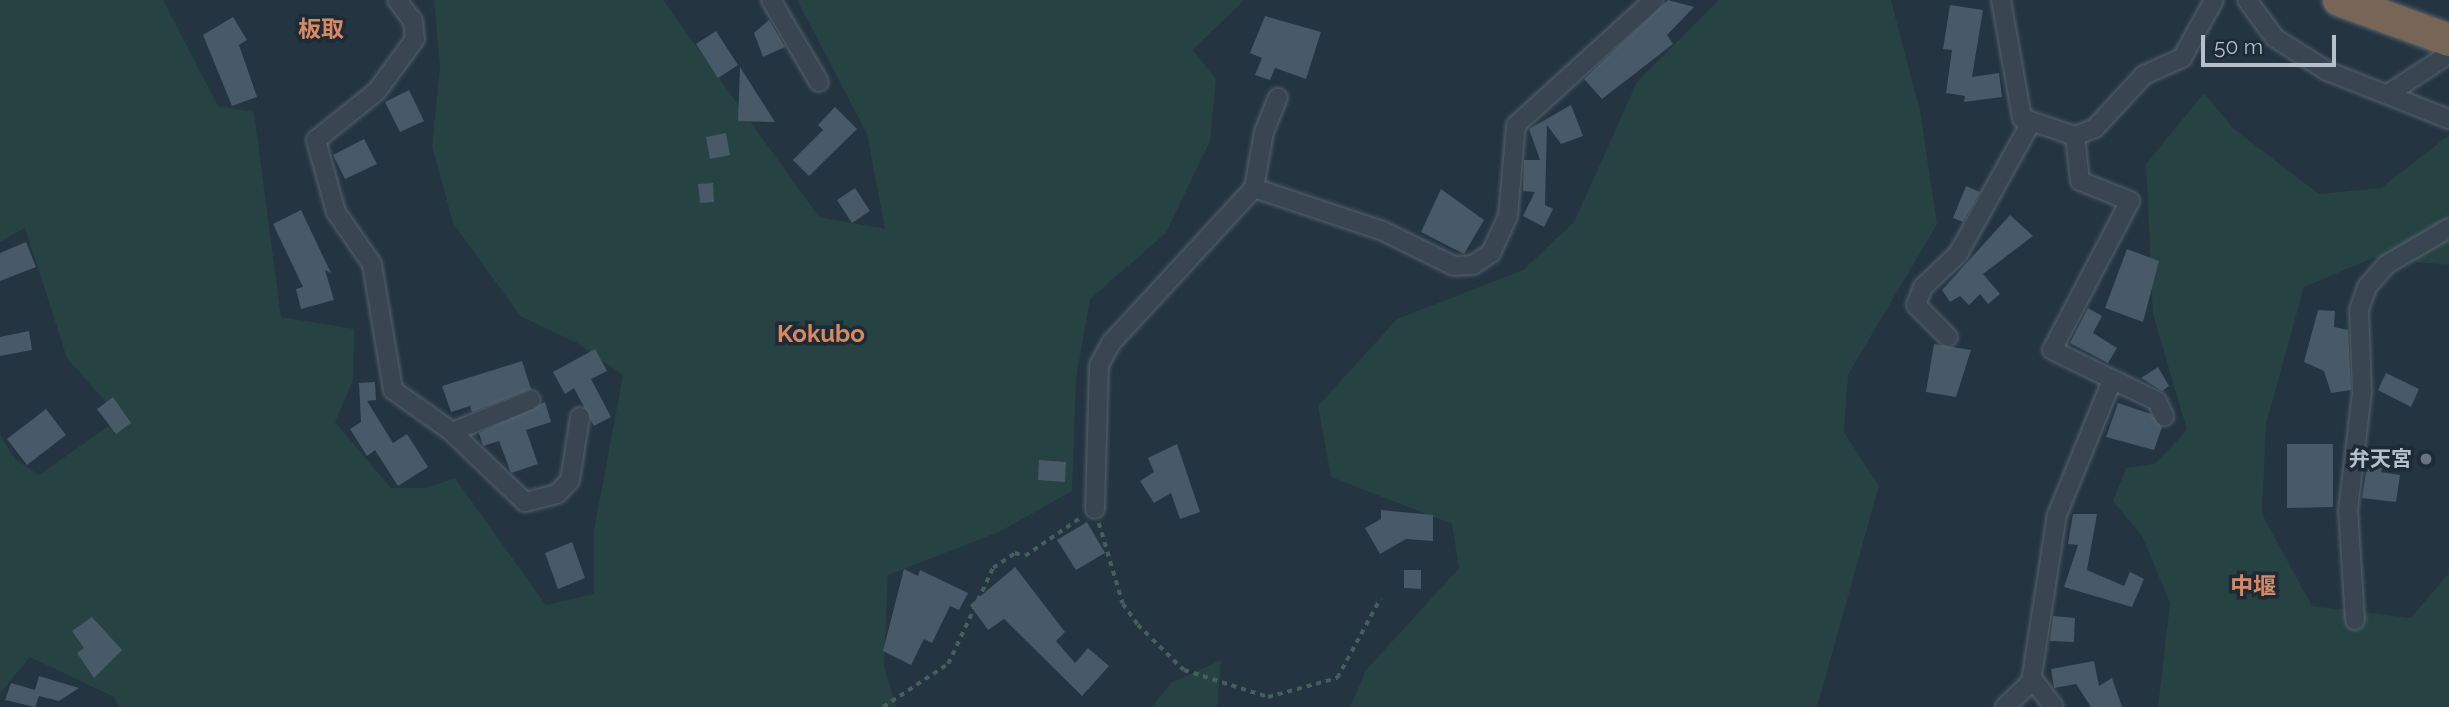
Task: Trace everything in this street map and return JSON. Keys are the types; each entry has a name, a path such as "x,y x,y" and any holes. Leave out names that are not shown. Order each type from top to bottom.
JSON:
{"highway":[{"path":"2339,0 2449,40"}],"street":[{"path":"397,0 414,21 415,39 377,91 316,140 336,212 372,264 393,390 452,432 525,502 557,494 570,480 580,417"},
{"path":"771,0 818,82"},
{"path":"1254,188 1383,231 1454,266 1473,265 1490,253 1508,216 1516,125 1654,0"},
{"path":"2001,0 2014,93 2030,124 2075,136 2095,128 2144,75 2182,58 2214,0"},
{"path":"2247,0 2275,38 2327,71 2391,92 2449,119"},
{"path":"2391,92 2449,54"},
{"path":"1095,509 1099,365 1111,343 1254,188 1264,132 1278,98"},
{"path":"1948,337 1916,305 1923,287 1958,254 2030,124"},
{"path":"2075,136 2080,181 2130,201 2052,350 2111,383 2157,401 2164,416"},
{"path":"2355,620 2348,510 2362,392 2359,310 2367,287 2386,265 2447,233"},
{"path":"2005,707 2032,678 2057,514 2111,383"},
{"path":"452,432 531,400"},
{"path":"2032,678 2054,707"}],"path":[{"path":"883,707 948,664 993,568 1015,553 1025,556 1095,509 1123,604 1138,625 1184,670 1225,684 1268,696 1337,678 1380,598"}],"green space":[{"path":"0,0 163,0 218,106 254,112 281,317 354,329 353,380 335,422 391,488 425,488 455,478 546,605 594,594 594,530 623,375 577,343 520,316 453,223 432,146 440,67 434,0 663,0 819,217 885,229 867,134 797,0 1244,0 1193,50 1216,79 1210,141 1166,233 1090,299 1076,379 1072,491 999,532 888,575 884,666 896,707 119,707 114,697 30,657 0,693 0,435 16,460 39,475 120,418 67,358 25,228 0,242"},
{"path":"1719,0 1891,0 1920,111 1937,224 1848,375 1844,432 1879,486 1817,707 1350,707 1366,670 1459,568 1452,524 1331,477 1318,406 1397,319 1523,270 1574,222 1637,82"},
{"path":"2204,93 2234,129 2319,194 2381,188 2449,135 2449,265 2373,258 2304,287 2266,424 2262,514 2312,606 2411,618 2449,573 2449,707 2158,707 2170,603 2142,536 2113,501 2126,468 2155,464 2187,430 2153,314 2146,164"},
{"path":"1221,660 1217,707 1152,707 1171,683"}],"building":[{"path":"1668,0 1694,7 1667,35 1673,44 1602,99 1584,79"},
{"path":"1950,5 1983,10 1972,77 1999,73 2002,97 1964,102 1965,96 1946,93 1952,50 1943,49"},
{"path":"1265,16 1321,32 1306,79 1275,68 1270,80 1255,75 1262,58 1250,53"},
{"path":"233,17 247,40 239,45 257,97 232,106 203,35"},
{"path":"769,20 785,47 763,57 754,33"},
{"path":"716,31 738,65 718,78 696,44"},
{"path":"740,67 775,122 738,121"},
{"path":"409,90 424,121 400,132 385,102"},
{"path":"1571,105 1583,136 1561,144 1547,125 1545,205 1553,209 1544,227 1523,216 1535,192 1523,191 1524,160 1540,160 1529,129"},
{"path":"835,107 857,129 809,176 793,160 823,130 818,125"},
{"path":"726,133 730,155 710,159 706,137"},
{"path":"364,139 377,164 345,179 333,155"},
{"path":"713,183 714,202 700,203 698,184"},
{"path":"1966,186 1980,192 1963,222 1953,218"},
{"path":"855,188 870,211 852,223 837,200"},
{"path":"1441,189 1484,220 1464,254 1421,232"},
{"path":"301,210 331,273 325,270 334,300 301,309 296,289 303,287 273,224"},
{"path":"2010,215 2033,236 1983,274 2000,294 1988,304 1980,294 1969,305 1960,296 1950,302 1942,290"},
{"path":"26,242 36,267 0,281 0,253"},
{"path":"2127,249 2159,261 2143,322 2105,308"},
{"path":"2088,308 2102,316 2093,333 2117,348 2108,363 2070,343"},
{"path":"2318,310 2335,311 2334,327 2348,330 2351,390 2331,393 2324,371 2304,362"},
{"path":"29,331 32,350 0,356 0,337"},
{"path":"1934,344 1971,350 1956,397 1926,392"},
{"path":"595,349 607,371 591,379 611,417 594,426 574,388 565,394 553,372"},
{"path":"522,361 531,389 472,412 470,406 451,412 442,386"},
{"path":"2158,367 2169,386 2162,391 2141,378"},
{"path":"2386,373 2419,389 2411,407 2378,390"},
{"path":"375,382 376,400 367,401 393,443 407,434 428,467 398,486 375,450 367,456 350,429 361,422 359,383"},
{"path":"113,397 131,423 116,434 97,409"},
{"path":"545,402 551,422 526,430 538,464 511,473 499,441 483,446 479,433"},
{"path":"2118,403 2151,414 2162,427 2154,450 2106,437"},
{"path":"46,409 66,435 27,465 7,439"},
{"path":"1177,444 1200,512 1180,519 1171,493 1154,503 1140,481 1154,472 1148,458"},
{"path":"2287,444 2333,444 2333,507 2287,508"},
{"path":"2369,453 2385,456 2381,472 2400,475 2396,502 2362,498"},
{"path":"1039,460 1066,462 1065,482 1038,480"},
{"path":"1381,510 1433,515 1433,541 1406,539 1380,554 1365,528 1381,519"},
{"path":"2073,514 2097,514 2087,570 2124,586 2130,572 2144,579 2132,607 2064,587 2078,545 2068,544"},
{"path":"1087,522 1105,553 1076,570 1057,540"},
{"path":"572,542 585,578 558,589 545,553"},
{"path":"1015,567 1065,632 1056,641 1075,663 1088,648 1109,666 1082,696 1004,619 988,630 970,605"},
{"path":"904,569 918,576 920,570 968,593 959,610 950,606 932,643 924,639 911,665 883,651"},
{"path":"1404,570 1421,570 1421,589 1404,588"},
{"path":"2053,616 2075,618 2074,642 2050,641"},
{"path":"92,617 122,650 94,678 77,653 84,648 72,631"},
{"path":"2094,661 2099,686 2112,678 2122,707 2091,707 2076,684 2054,688 2051,669"},
{"path":"39,676 79,688 59,701 39,696 35,707 5,700 11,683 35,690"}],"place":[{"name":"弁天宮","path":"2426,459"}],"district":[{"name":"板取","path":"321,29"},
{"name":"Kokubo","path":"821,334"},
{"name":"中堰","path":"2253,586"}]}
